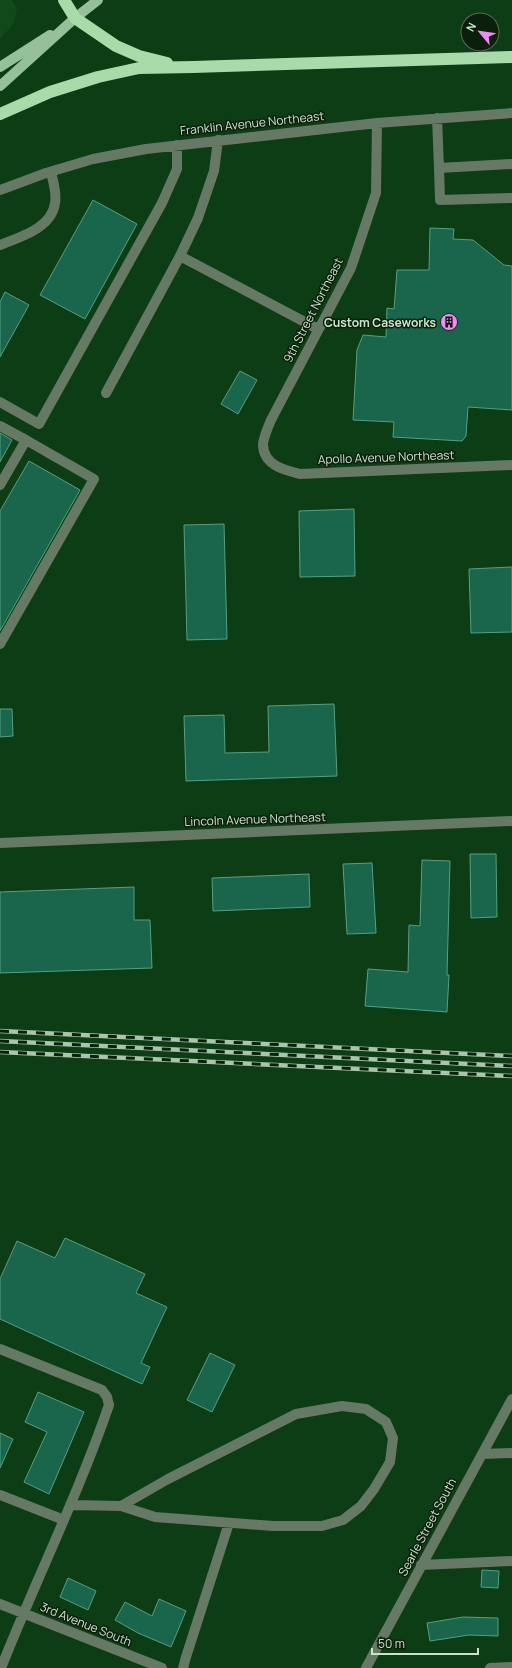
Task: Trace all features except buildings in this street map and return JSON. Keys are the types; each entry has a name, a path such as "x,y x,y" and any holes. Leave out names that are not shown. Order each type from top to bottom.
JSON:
{"highway":[{"path":"64,0 75,18 116,46 138,56 193,68"},
{"path":"0,114 50,92 98,77 139,68 193,68 512,57"}],"main road":[{"path":"0,86 75,18 98,0"},
{"path":"0,67 75,18"}],"street":[{"name":"Franklin Avenue Northeast","path":"0,190 93,159 146,149 377,123 512,113"},
{"path":"438,118 440,200 512,198"},
{"name":"9th Street Northeast","path":"266,457 263,443 271,420 351,268 376,193 377,123"},
{"path":"106,393 180,256 198,218 214,171 218,140"},
{"path":"0,402 39,424 162,203 177,169 177,145"},
{"path":"439,168 512,164"},
{"path":"0,245 29,233 45,222 52,214 55,203 55,191 51,172"},
{"path":"180,256 318,329"},
{"path":"0,426 94,479 0,644"},
{"path":"0,485 26,440"},
{"name":"Apollo Avenue Northeast","path":"266,457 281,469 300,474 512,466"},
{"name":"Lincoln Avenue Northeast","path":"0,843 512,820"},
{"path":"0,1349 102,1390 107,1397 109,1405 64,1520 23,1613 1,1668"},
{"name":"Searle Street South","path":"366,1668 512,1400"},
{"path":"70,1505 121,1506 155,1517 273,1526 322,1526 343,1520 361,1506 374,1489 390,1462 393,1438 386,1422 366,1409 342,1406 296,1414 168,1479 121,1506"},
{"path":"482,1454 512,1453"},
{"path":"0,1495 64,1520"},
{"path":"183,1668 229,1523"},
{"path":"422,1565 512,1561"},
{"name":"3rd Avenue South","path":"0,1604 162,1668"},
{"path":"490,1668 512,1667"}],"shaded area":[{"path":"0,0 12,0 17,9 14,23 0,39"}],"railway":[{"path":"0,1031 512,1056"},
{"path":"0,1041 512,1066"},
{"path":"0,1052 512,1076"}],"place":[{"name":"Custom Caseworks","path":"449,322"}]}
